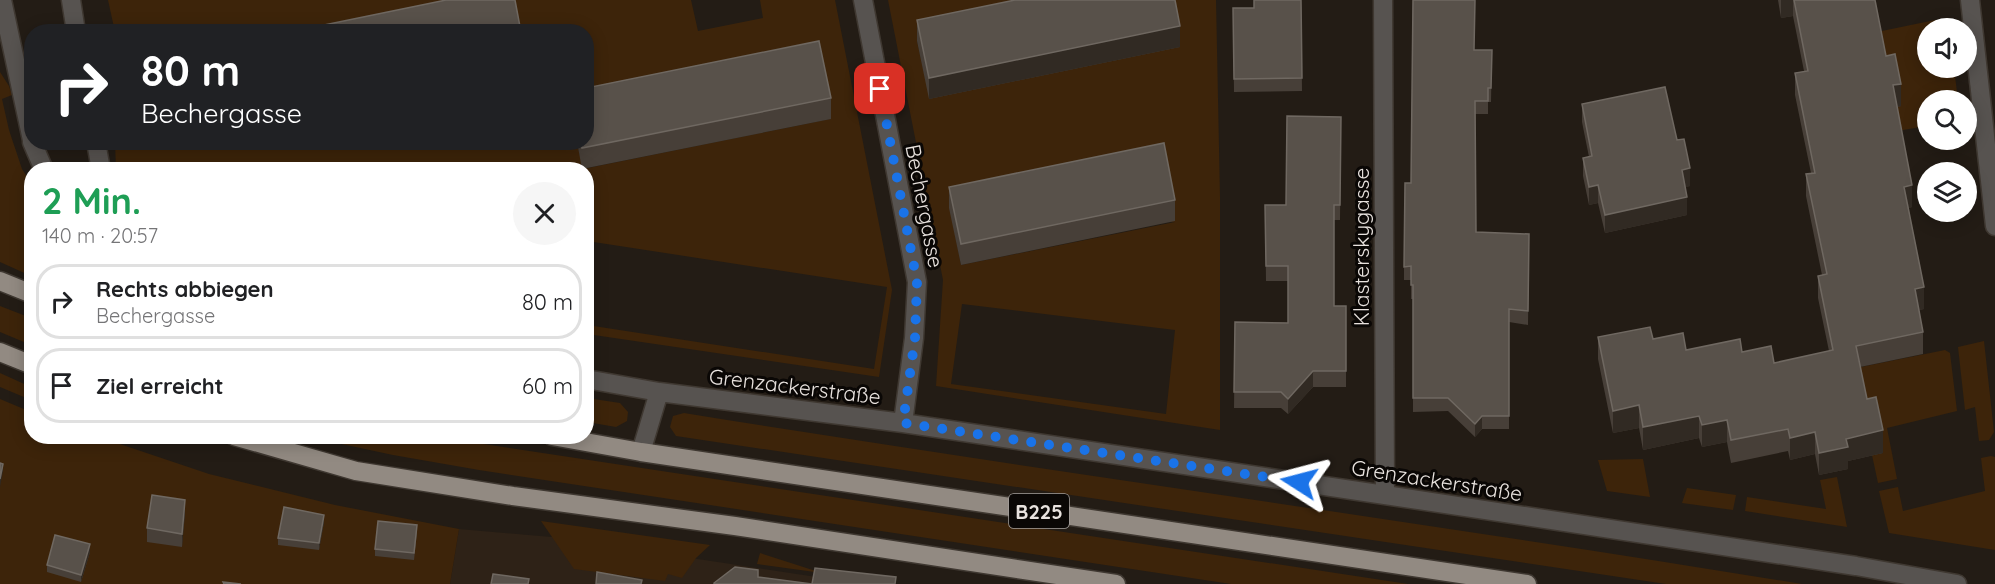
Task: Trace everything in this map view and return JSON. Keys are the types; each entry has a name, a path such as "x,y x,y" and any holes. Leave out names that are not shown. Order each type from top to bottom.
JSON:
{"main road":[{"path":"0,281 24,291"},
{"path":"0,352 24,362"},
{"path":"262,444 356,471 1116,584"},
{"name":"B225","path":"594,444 1527,584"}],"street":[{"path":"2,0 24,103"},
{"path":"70,0 74,24"},
{"name":"Bechergasse","path":"863,0 917,282 915,338 903,423"},
{"name":"Klasterskygasse","path":"1383,0 1385,495"},
{"path":"1970,0 1995,226"},
{"name":"Grenzackerstraße","path":"594,380 659,392 903,423 1856,566 1957,584"},
{"path":"641,452 659,392"}],"shaded area":[{"path":"108,0 691,0 698,31 763,18 760,0 835,0 892,290 879,377 594,335 594,326 874,369 887,287 594,242 594,167 830,119 594,109 594,24 113,24"},
{"path":"888,0 1116,0 917,41 930,99 1170,0 1216,0 1220,197 1220,430 936,386 943,280","holes":["950,208 1175,222 961,265","962,304 1175,330 1166,414 951,384"]},
{"path":"1917,24 1917,78 1955,78 1957,90 1917,90 1917,128 1897,131 1877,32"},
{"path":"0,72 12,95 2,99 9,130 24,172 24,273 0,262"},
{"path":"115,150 579,150 581,162 116,162"},
{"path":"0,306 24,315 24,342 0,332"},
{"path":"1984,341 1994,432 1989,440 1979,441 1975,407 1965,410 1958,347"},
{"path":"1945,350 1950,353 1957,411 1887,428 1897,479 1878,483 1872,455 1883,453 1876,420 1867,421 1856,368"},
{"path":"0,373 24,384 24,397 0,387"},
{"path":"0,399 24,409 24,444 120,444 209,474 335,505 459,529 450,584 0,584"},
{"path":"594,399 620,403 628,412 627,421 616,427 594,423"},
{"path":"684,413 1802,584 1666,584 676,436 670,427 673,416"},
{"path":"342,444 483,444 1408,584 1231,584 393,455"},
{"path":"1995,457 1995,550 1889,533 1879,491 1898,487 1903,511 1985,491 1981,458"},
{"path":"1643,459 1650,497 1607,491 1598,460"},
{"path":"1837,477 1847,527 1745,511 1747,497 1826,509 1820,480"},
{"path":"1687,488 1736,495 1733,510 1682,503"},
{"path":"541,521 710,545 696,558 682,578 668,574 665,581 574,569"},
{"path":"459,529 552,537 863,584 450,584"},
{"path":"760,553 822,573 757,564"}],"building":[{"path":"446,0 515,0 520,24 329,24"},
{"path":"1015,0 1175,0 1180,26 929,78 917,20"},
{"path":"1254,0 1301,0 1302,78 1234,79 1233,8 1254,8"},
{"path":"1413,0 1475,0 1474,50 1492,50 1491,88 1488,88 1488,101 1475,101 1476,232 1529,234 1528,311 1509,309 1509,416 1482,416 1475,424 1448,398 1413,398 1413,285 1411,285 1411,266 1404,267 1405,183 1411,183"},
{"path":"1794,0 1875,0 1886,56 1895,54 1901,84 1893,85 1912,185 1904,187 1924,287 1915,289 1923,332 1856,346 1867,399 1876,397 1883,430 1846,439 1848,447 1819,453 1815,432 1790,438 1788,429 1731,440 1727,420 1702,425 1699,416 1643,427 1639,405 1613,411 1598,337 1650,327 1653,339 1683,333 1686,350 1740,339 1742,352 1771,346 1774,363 1833,350 1818,276 1827,274 1806,174 1815,173 1795,73 1808,71"},
{"path":"819,41 831,98 594,146 594,86"},
{"path":"1665,87 1677,140 1684,139 1690,168 1682,170 1687,197 1605,215 1598,185 1589,187 1583,158 1592,156 1582,104"},
{"path":"1287,116 1341,117 1340,205 1334,205 1334,306 1346,306 1346,371 1313,371 1288,399 1281,392 1234,392 1235,322 1288,323 1288,266 1266,266 1265,205 1286,205"},
{"path":"1164,143 1175,200 961,244 949,187"},
{"path":"0,463 3,464 0,479"},
{"path":"152,495 185,500 182,534 147,528"},
{"path":"284,507 324,515 319,543 278,538"},
{"path":"378,521 417,525 414,553 375,549"},
{"path":"55,535 90,544 81,575 47,565"},
{"path":"735,567 758,570 758,577 812,584 714,584"},
{"path":"815,568 896,577 895,584 812,584"},
{"path":"597,572 642,580 641,584 596,584"},
{"path":"493,574 529,579 528,584 491,584"}],"route":[{"path":"880,89 917,282 915,338 903,423 1299,482"}]}
